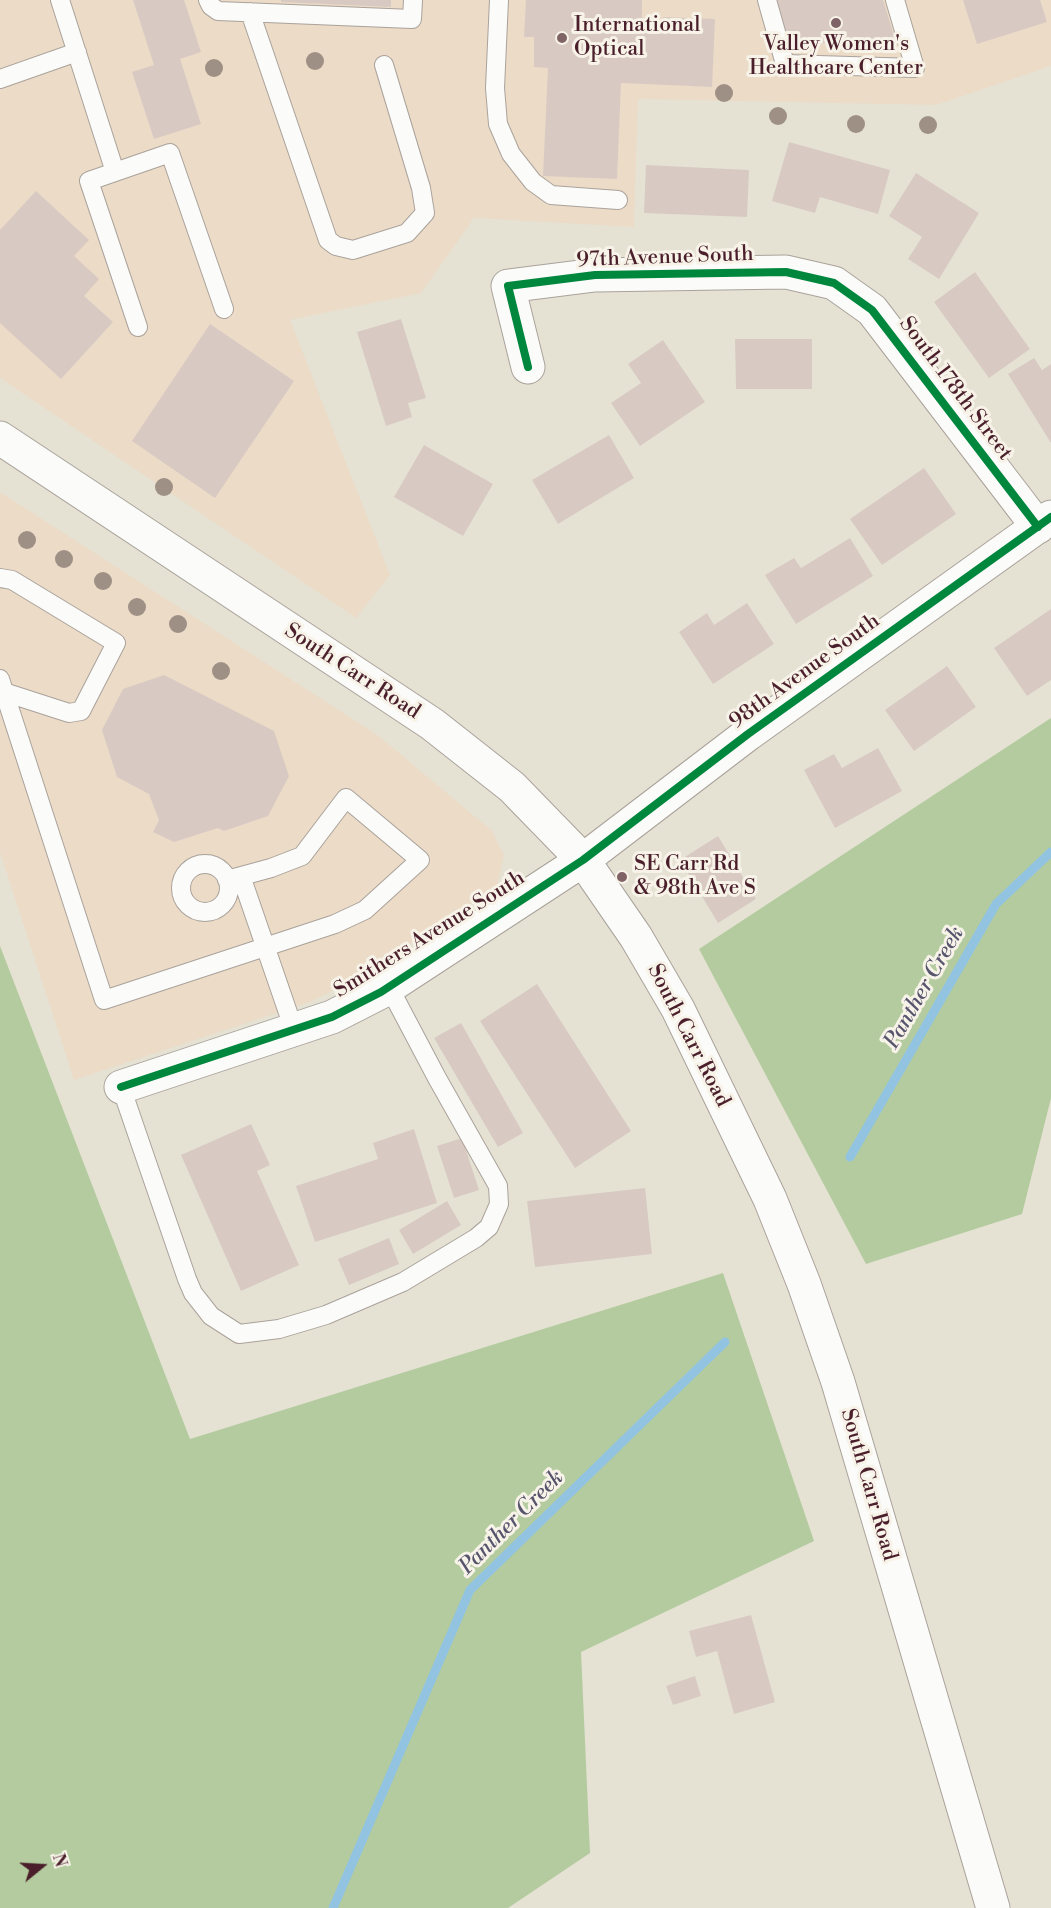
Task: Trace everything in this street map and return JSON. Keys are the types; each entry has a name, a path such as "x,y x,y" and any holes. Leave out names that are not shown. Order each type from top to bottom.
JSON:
{"main road":[{"name":"97th Avenue South","path":"528,367 508,286 595,275 786,272 834,283"},
{"name":"South 178th Street","path":"834,283 872,310 1045,522"},
{"name":"South Carr Road","path":"0,438 432,724 512,787 583,860 636,937 678,1009 770,1199 804,1284 838,1383 993,1908"},
{"name":"98th Avenue South","path":"583,860 748,734 1045,522"},
{"name":"Smithers Avenue South","path":"121,1087 332,1017 389,987 583,860"}],"lane":[{"path":"60,0 115,172"},
{"path":"208,0 211,6 218,11 412,19 413,0"},
{"path":"499,0 495,88 498,124 511,154 533,182 551,195 618,200"},
{"path":"767,0 785,64 915,68 895,0"},
{"path":"250,12 328,240 336,246 353,250 407,233 426,213 421,188 384,65"},
{"path":"0,79 77,52"},
{"path":"138,327 89,181 170,153 224,309"},
{"path":"0,578 12,580 116,643 81,711 69,713 2,686"},
{"path":"2,686 104,1000 266,947 335,924 365,910 420,860 346,798 302,856 271,868 234,878 266,947 294,1030"},
{"path":"121,1087 190,1286 211,1316 239,1334 279,1329 326,1315 403,1282 476,1238 489,1227 499,1204 498,1186 436,1078 389,987"}],"shaded area":[{"path":"0,0 1051,0 1051,66 936,105 638,99 634,227 474,218 421,293 290,320 390,575 356,618 0,378"},
{"path":"0,492 379,736 492,831 504,855 497,886 360,977 310,1002 74,1080 0,852"}],"green space":[{"path":"1051,718 1051,1098 1022,1214 866,1264 699,949"},
{"path":"0,946 190,1439 723,1273 814,1541 581,1652 590,1853 508,1908 0,1908"}],"building":[{"path":"133,0 184,0 201,52 180,59 201,124 154,139 132,72 154,65"},
{"path":"281,0 391,0 391,7 281,2"},
{"path":"526,0 642,0 642,23 663,24 663,17 715,19 712,87 621,83 617,179 543,176 548,68 534,67 534,37 524,37"},
{"name":"Valley Women's Healthcare Center","path":"770,0 883,0 895,39 788,45"},
{"path":"963,0 1040,0 1047,22 977,44"},
{"path":"789,142 890,170 878,214 820,197 815,213 772,201"},
{"path":"646,165 749,170 747,217 644,213"},
{"path":"916,173 979,213 939,279 908,259 922,237 889,216"},
{"path":"36,191 89,240 74,256 99,279 84,296 113,322 61,379 0,323 0,230"},
{"path":"975,272 1030,349 989,378 934,302"},
{"path":"401,319 426,398 408,403 412,417 386,426 357,332"},
{"path":"210,324 294,381 215,498 132,441"},
{"path":"735,339 812,339 812,389 736,389"},
{"path":"663,340 705,402 640,446 611,403 641,383 628,364"},
{"path":"1034,358 1042,370 1051,364 1051,443 1008,374"},
{"path":"609,435 634,478 558,524 532,480"},
{"path":"424,445 493,484 463,536 394,497"},
{"path":"924,468 956,514 882,565 850,519"},
{"path":"850,538 873,576 796,624 765,575 794,558 801,568"},
{"path":"747,603 774,644 713,684 679,632 707,613 714,625"},
{"path":"1051,609 1051,680 1027,696 994,648"},
{"path":"947,666 976,707 914,751 885,710"},
{"path":"164,675 274,731 289,776 268,816 224,831 218,828 174,842 153,832 159,820 149,794 117,777 102,730 123,689"},
{"path":"878,748 902,791 835,828 804,770 834,754 842,768"},
{"path":"718,836 756,899 718,923 680,860"},
{"path":"537,984 631,1131 575,1168 480,1021"},
{"path":"461,1023 523,1133 498,1147 434,1038"},
{"path":"251,1124 270,1165 257,1171 299,1265 241,1291 181,1155"},
{"path":"414,1129 437,1203 315,1242 296,1186 378,1159 373,1143"},
{"path":"462,1138 479,1190 454,1198 437,1146"},
{"path":"645,1188 652,1254 535,1267 527,1201"},
{"path":"447,1201 461,1225 413,1254 399,1230"},
{"path":"389,1238 399,1264 349,1285 338,1259"},
{"path":"751,1615 775,1702 734,1714 717,1651 696,1657 689,1631"},
{"path":"695,1676 701,1696 673,1705 666,1686"}],"waterway":[{"name":"Panther Creek","path":"850,1157 996,904 1051,852"},
{"name":"Panther Creek","path":"333,1908 470,1590 725,1342"}],"cycle path":[{"path":"528,367 508,286 595,275 786,272 834,283 872,310 1038,527"},
{"path":"121,1087 332,1017 381,992 583,860 748,734 1051,517"}],"place":[{"name":"Valley Women's Healthcare Center","path":"836,23"},
{"name":"International Optical","path":"562,38"},
{"name":"SE Carr Rd & 98th Ave S","path":"622,877"}]}
